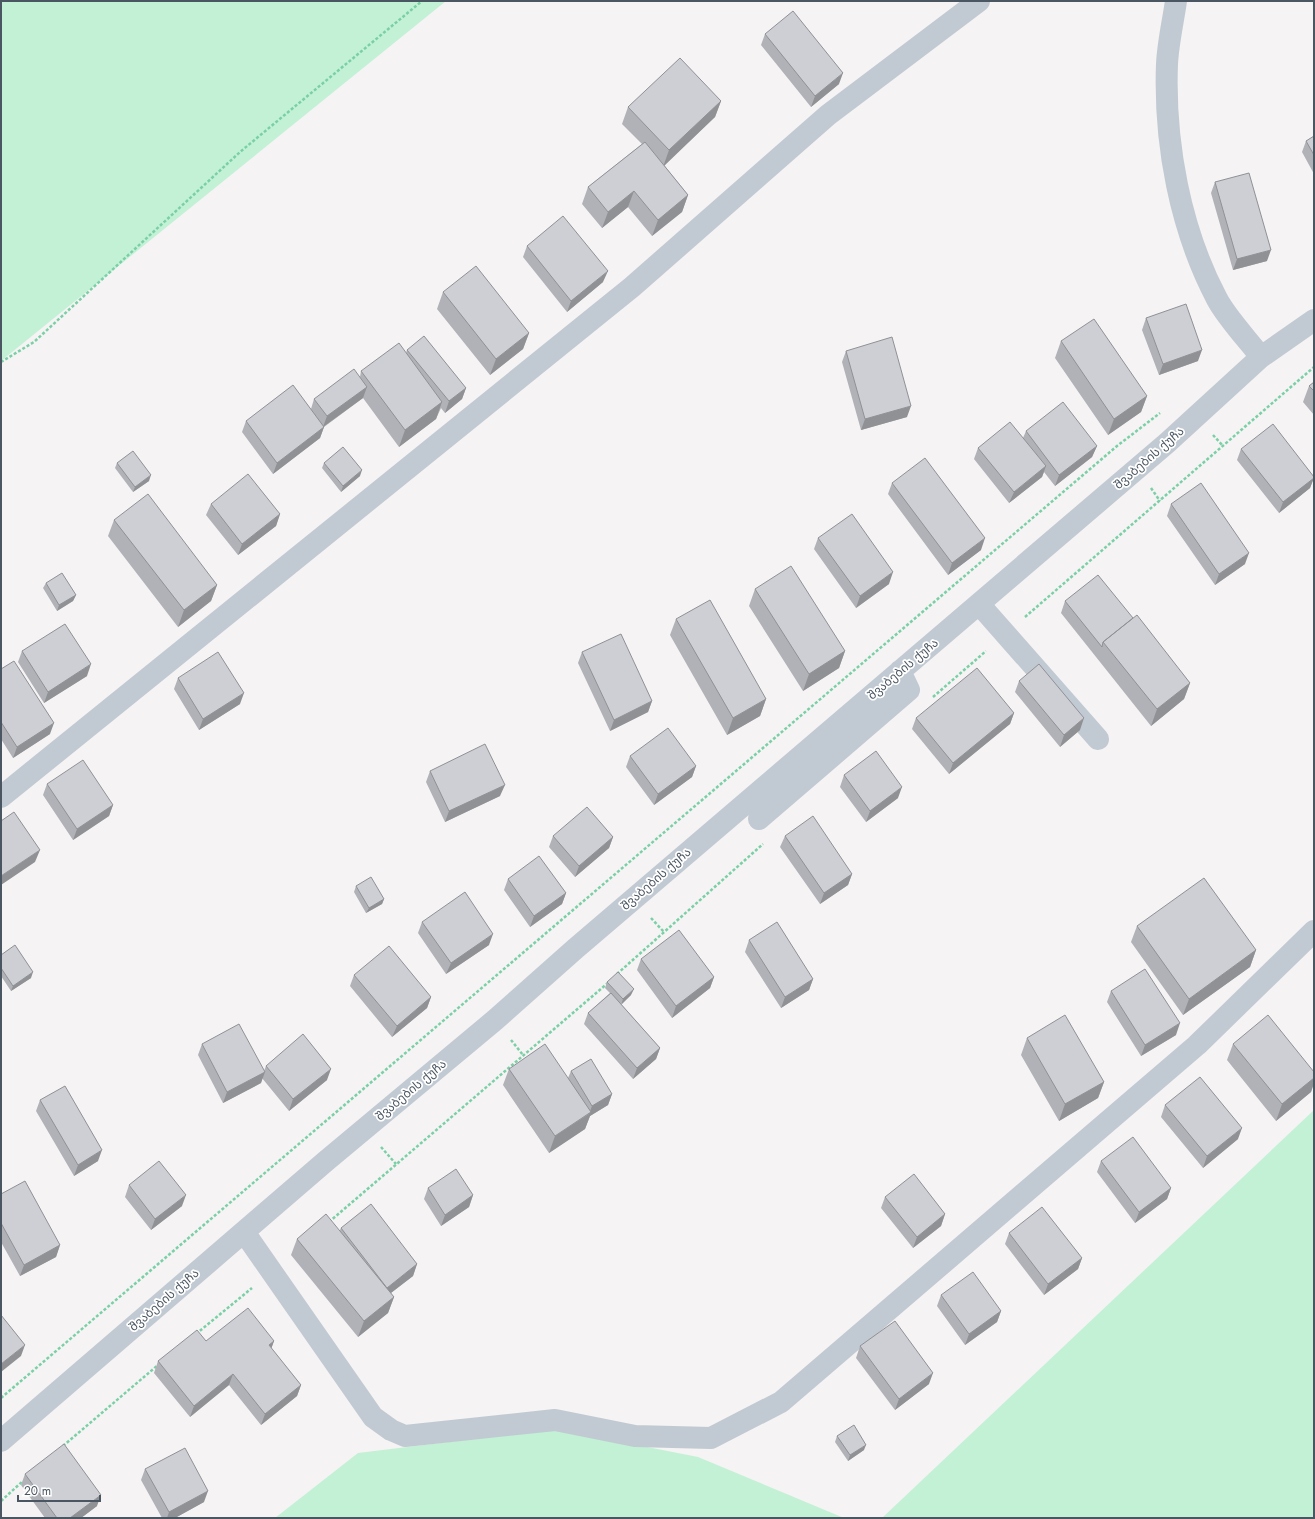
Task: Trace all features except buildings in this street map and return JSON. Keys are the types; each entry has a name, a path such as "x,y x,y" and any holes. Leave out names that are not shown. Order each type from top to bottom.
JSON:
{"street":[{"path":"1,797 632,287 828,115 979,1"},
{"path":"1176,1 1167,63 1168,126 1178,194 1200,259 1218,300 1262,357"},
{"name":"შვაბების ქუჩა","path":"1,1441 244,1232 496,1020 593,933 1167,443 1262,357 1314,320"},
{"path":"979,604 1098,739"},
{"path":"759,819 909,690 900,671"},
{"path":"244,1232 373,1417 392,1430 405,1436 555,1420 635,1436 711,1438 781,1402 1197,1044 1314,931"}],"path":[{"path":"1,362 34,342 240,152 422,1"},
{"path":"927,702 1314,367"},
{"path":"1,1398 1111,451 1161,412"},
{"path":"324,1227 606,984 764,843"},
{"path":"192,1338 271,1272"},
{"path":"58,1451 161,1362"},
{"path":"1,1500 29,1476"}],"green space":[{"path":"1,1 446,1 1,361"},
{"path":"1314,1110 1314,1518 882,1518"},
{"path":"556,1429 698,1457 844,1518 275,1518 358,1453"}]}
